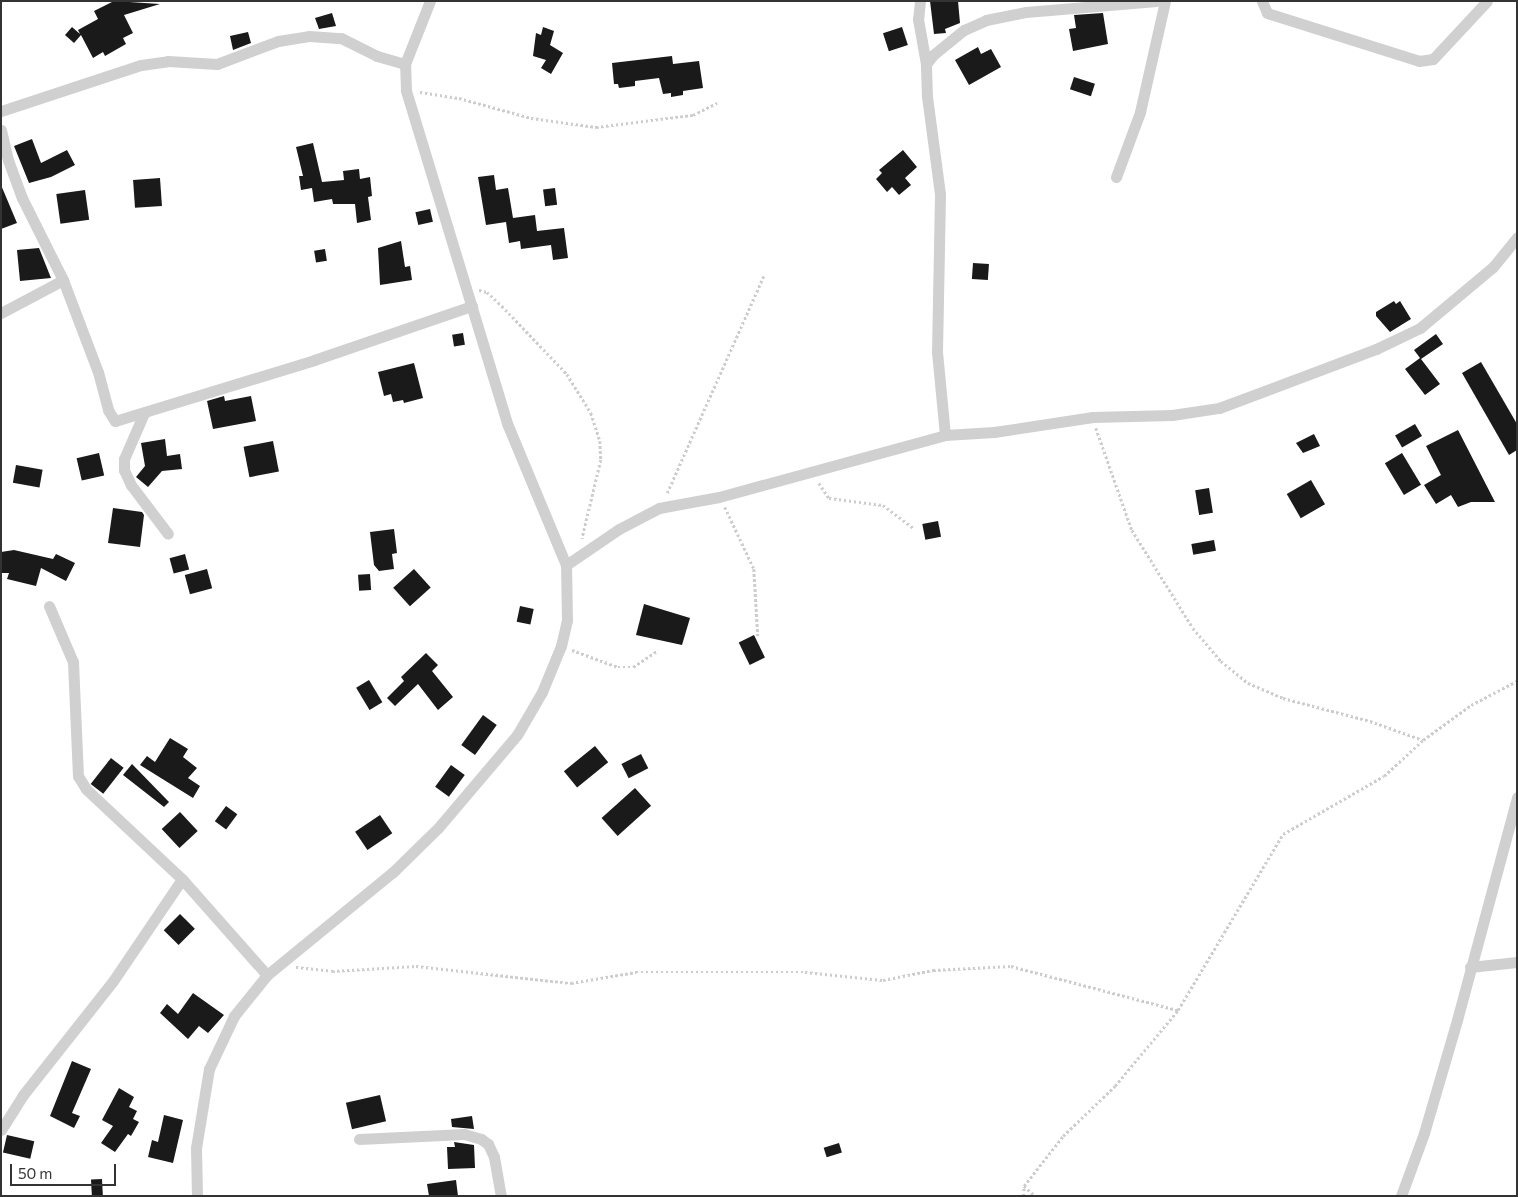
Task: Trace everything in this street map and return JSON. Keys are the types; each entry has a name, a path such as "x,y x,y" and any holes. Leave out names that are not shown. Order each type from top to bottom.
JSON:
{"street":[{"path":"198,1196 196,1148 209,1069 234,1016 267,975 393,872 438,828 517,735 542,692 561,646 568,606 566,565 507,423 406,90 406,64 430,1"},
{"path":"920,1 918,19 926,64 927,96 940,194 937,352 945,435"},
{"path":"926,64 933,55 964,30 986,20 1026,12 1157,1"},
{"path":"1116,177 1140,112 1165,1"},
{"path":"1262,1 1267,13 1419,61 1434,59 1487,1"},
{"path":"1,111 141,65 168,61 217,64 278,42 309,36 341,38 377,56 406,64"},
{"path":"1,130 8,160 22,198 63,280 113,420 122,420 472,306"},
{"path":"566,565 619,529 658,508 719,497 945,435 994,432 1093,417 1172,415 1219,408 1376,349 1420,328 1493,267 1517,237"},
{"path":"1,313 63,280"},
{"path":"144,412 124,459 124,470 131,485 168,534"},
{"path":"49,606 73,662 78,776 86,789 182,879 267,975"},
{"path":"1401,1196 1424,1133 1517,797"},
{"path":"1,1130 23,1095 113,981 182,879"},
{"path":"1470,967 1517,962"},
{"path":"359,1139 464,1134 481,1139 488,1144 494,1157 501,1196"}],"path":[{"path":"406,90 459,98 531,118 596,127 693,114 717,103"},
{"path":"658,508 676,479 764,275"},
{"path":"467,288 487,292 502,306 567,374 591,413 600,441 601,460 593,501 582,530 581,556"},
{"path":"1093,417 1132,530 1193,628 1222,661 1248,684 1283,698 1370,721 1423,740"},
{"path":"812,470 829,498 883,505 915,529"},
{"path":"719,497 754,569 758,636"},
{"path":"561,646 618,667 633,667 658,650"},
{"path":"1023,1196 1024,1186 1063,1136 1115,1086 1178,1010 1283,834 1384,776 1423,740 1471,705 1517,681"},
{"path":"278,965 332,971 416,966 571,983 636,972 805,972 884,980 933,970 1011,966 1178,1010"},
{"path":"1024,1186 1035,1196"}],"building":[{"path":"114,1 160,4 124,15 133,33 123,38 126,44 105,56 103,52 93,58 81,35 74,43 65,35 72,27 80,34 78,30 98,19 94,11"},
{"path":"930,1 958,1 960,23 945,29 946,33 934,34"},
{"path":"332,13 336,26 319,29 315,18"},
{"path":"1103,13 1108,44 1073,51 1069,29 1076,28 1074,15"},
{"path":"543,27 554,31 550,45 563,53 551,74 541,68 546,60 533,56 536,33 541,35"},
{"path":"902,27 908,45 889,51 883,33"},
{"path":"248,32 251,43 233,50 230,36"},
{"path":"978,47 981,54 991,49 1001,67 969,85 955,60"},
{"path":"672,56 673,64 699,61 703,88 683,91 683,95 671,97 671,93 663,94 659,78 635,81 635,86 619,88 618,84 614,84 612,63"},
{"path":"1074,77 1095,84 1091,96 1070,89"},
{"path":"32,139 41,163 67,150 75,165 51,177 29,183 14,146"},
{"path":"313,143 322,182 344,180 343,171 359,169 360,179 370,177 372,196 368,197 371,220 357,223 355,204 333,204 332,199 314,202 312,188 301,190 299,176 303,176 296,147"},
{"path":"903,150 917,167 905,178 911,185 899,195 892,187 887,192 876,179 882,173 879,170"},
{"path":"494,175 496,190 508,188 513,218 535,215 537,231 564,228 568,258 553,260 551,245 521,249 520,241 509,243 506,222 486,225 478,177"},
{"path":"160,178 162,206 135,208 133,180"},
{"path":"1,185 17,223 1,229"},
{"path":"555,188 557,205 545,206 543,189"},
{"path":"85,190 89,220 60,224 56,194"},
{"path":"430,209 433,222 418,225 415,212"},
{"path":"401,241 405,267 410,266 412,280 380,285 378,248"},
{"path":"39,248 51,278 20,281 17,250"},
{"path":"325,249 327,261 316,263 314,251"},
{"path":"973,263 989,264 988,280 972,279"},
{"path":"1394,301 1396,304 1400,301 1411,319 1390,332 1376,316 1376,312"},
{"path":"463,333 465,345 454,347 452,335"},
{"path":"1436,334 1443,344 1421,359 1440,384 1425,395 1405,369 1420,358 1414,350"},
{"path":"1481,362 1517,424 1517,450 1509,455 1462,373"},
{"path":"414,363 423,398 404,403 403,400 393,402 391,394 384,396 378,372"},
{"path":"224,396 225,401 251,396 256,421 213,429 207,401"},
{"path":"1415,424 1422,436 1402,448 1395,436"},
{"path":"1458,430 1495,502 1471,502 1458,507 1451,495 1436,504 1424,485 1441,475 1426,446"},
{"path":"1314,434 1320,446 1303,453 1296,443"},
{"path":"165,439 167,456 180,454 182,469 162,471 148,487 136,477 145,466 141,443"},
{"path":"273,441 279,471 249,477 244,447"},
{"path":"99,453 104,475 82,481 77,458"},
{"path":"1402,453 1421,485 1404,495 1385,463"},
{"path":"16,465 43,470 39,487 13,483"},
{"path":"1311,480 1325,504 1301,518 1287,494"},
{"path":"1209,488 1213,513 1199,515 1195,490"},
{"path":"113,508 142,512 144,515 140,547 108,543"},
{"path":"938,521 941,537 925,540 922,524"},
{"path":"394,529 397,553 392,554 394,569 379,571 374,565 370,532"},
{"path":"1214,540 1216,551 1193,555 1191,544"},
{"path":"14,550 53,559 56,554 75,563 66,581 41,568 36,586 7,579 9,573 1,573 1,552"},
{"path":"185,554 189,569 174,574 170,558"},
{"path":"207,569 212,588 190,594 185,575"},
{"path":"414,569 431,588 410,606 393,588"},
{"path":"370,574 371,590 359,591 358,575"},
{"path":"644,604 690,618 682,645 636,635"},
{"path":"520,606 534,609 530,625 517,622"},
{"path":"754,635 765,657 750,665 739,642"},
{"path":"426,653 438,665 432,671 453,697 438,710 418,684 395,706 387,698 404,681 401,677"},
{"path":"369,680 382,702 370,710 356,688"},
{"path":"483,715 497,725 475,755 461,745"},
{"path":"170,738 188,749 183,757 197,768 188,778 200,786 193,798 140,765 147,756 155,762"},
{"path":"595,746 608,762 577,787 564,771"},
{"path":"641,754 648,768 629,778 621,764"},
{"path":"111,758 124,768 103,794 91,784"},
{"path":"132,764 169,802 164,807 123,775"},
{"path":"451,765 465,775 449,797 435,787"},
{"path":"635,788 651,806 618,836 602,818"},
{"path":"226,806 237,814 226,830 215,821"},
{"path":"180,812 198,831 179,848 162,829"},
{"path":"380,815 392,833 367,850 355,832"},
{"path":"180,914 195,929 179,945 164,930"},
{"path":"193,993 224,1015 208,1033 199,1026 188,1039 160,1013 167,1004 178,1014"},
{"path":"72,1061 91,1069 72,1113 80,1116 74,1128 50,1116"},
{"path":"119,1088 134,1097 129,1107 137,1111 133,1119 139,1122 131,1136 128,1134 115,1152 101,1143 113,1126 102,1120"},
{"path":"380,1095 386,1121 352,1129 346,1103"},
{"path":"164,1115 183,1120 173,1163 148,1157 152,1140 158,1142"},
{"path":"472,1116 474,1129 452,1127 451,1119"},
{"path":"7,1135 34,1141 30,1159 3,1153"},
{"path":"454,1142 474,1145 475,1168 448,1169 447,1147 455,1147"},
{"path":"839,1143 842,1153 827,1157 824,1148"},
{"path":"102,1179 103,1196 92,1196 91,1180"},
{"path":"456,1180 458,1196 429,1196 427,1184"}]}
